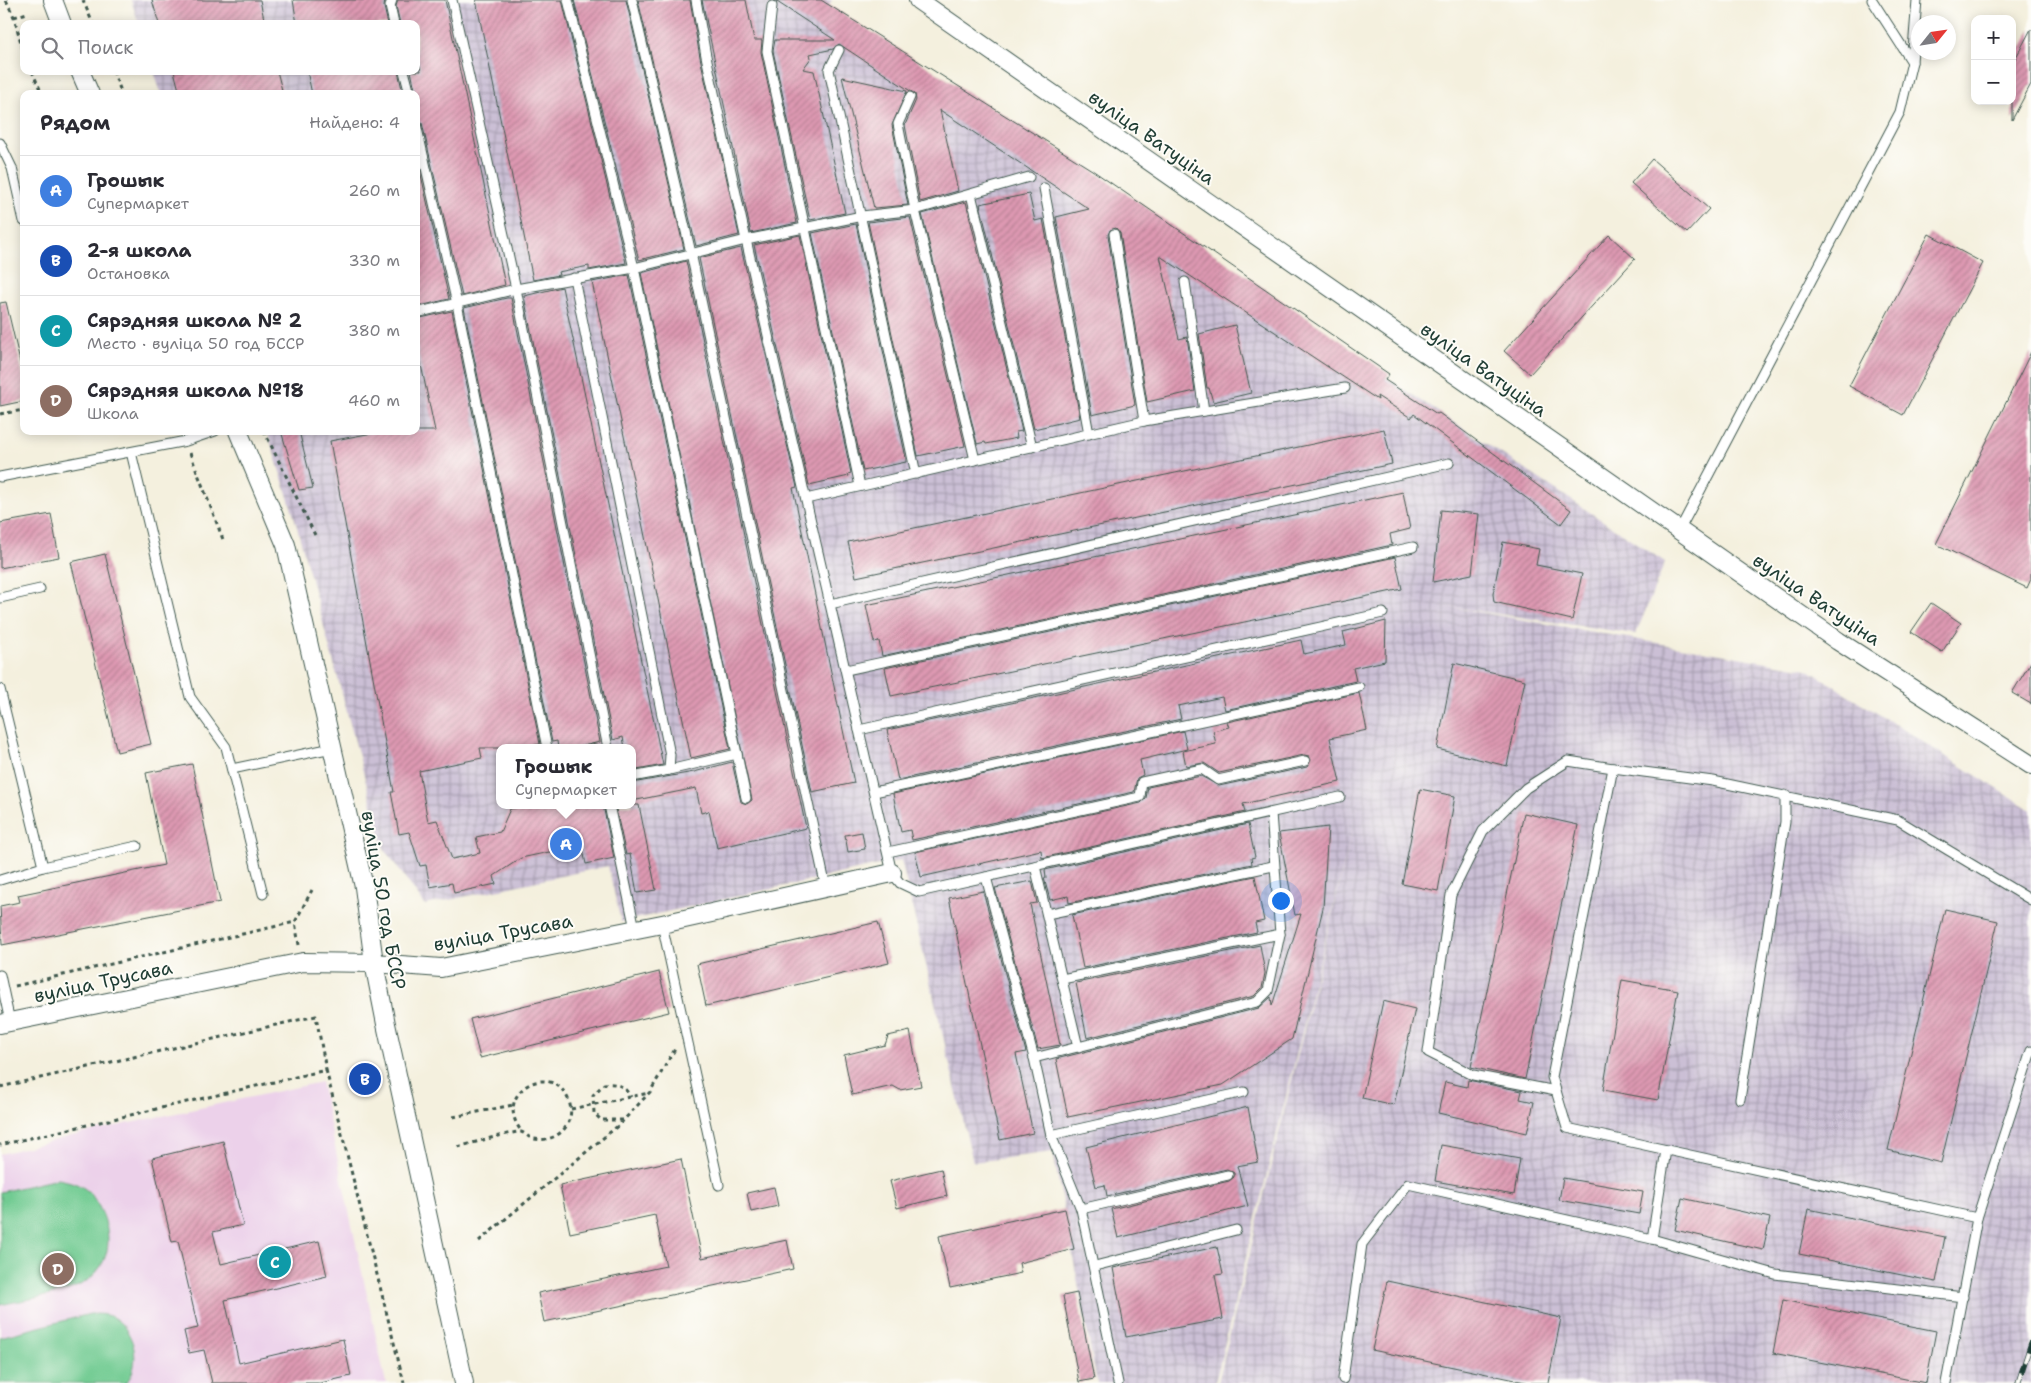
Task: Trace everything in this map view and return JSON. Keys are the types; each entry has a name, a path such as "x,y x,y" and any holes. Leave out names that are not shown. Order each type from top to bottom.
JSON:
{"street":[{"path":"53,0 60,20"},
{"name":"вуліца Ватуціна","path":"918,0 1838,641 2031,765"},
{"path":"82,75 88,90"},
{"name":"вуліца 50 год БССР","path":"240,435 286,545 364,887 374,963 464,1383"},
{"name":"вуліца Трусава","path":"5,1023 303,962 374,963 441,968 662,924 892,873"}],"lane":[{"path":"392,0 390,6 393,20"},
{"path":"452,0 516,289 607,744"},
{"path":"568,0 634,268 746,798"},
{"path":"632,0 691,253 826,888"},
{"path":"696,0 706,56 746,240 892,873 900,883 919,892 1340,797"},
{"path":"1872,0 1912,62"},
{"path":"1679,531 1900,112 1912,62 1917,0"},
{"path":"772,6 767,51 860,486"},
{"path":"840,50 829,70 862,216 916,474"},
{"path":"405,75 409,90"},
{"path":"910,97 898,124 914,210 975,460"},
{"path":"0,142 12,168 20,203"},
{"path":"420,142 457,304 546,744"},
{"path":"420,313 516,289 634,268 746,240 862,216 914,210 1029,177"},
{"path":"1044,188 1089,434"},
{"path":"972,194 1032,447"},
{"path":"1114,234 1144,421"},
{"path":"574,278 670,755 669,770"},
{"path":"1185,282 1204,411"},
{"path":"806,499 1144,421 1345,388"},
{"path":"0,477 186,441 203,435"},
{"path":"131,452 190,696 226,747 263,894"},
{"path":"830,604 1449,463"},
{"path":"846,670 1413,547"},
{"path":"0,598 40,589"},
{"path":"859,730 1384,613"},
{"path":"874,792 1359,686"},
{"path":"0,689 43,867"},
{"path":"232,769 332,748"},
{"path":"636,776 737,754"},
{"path":"888,852 1140,797 1142,782 1202,769 1218,780 1305,761"},
{"path":"1556,1091 1473,1075 1428,1052 1451,895 1483,831 1526,788 1568,761 1713,782 1785,795 1898,820 2031,900"},
{"path":"1613,768 1552,1078 1566,1128 1977,1218"},
{"path":"1740,1099 1784,822 1785,795"},
{"path":"610,809 635,929"},
{"path":"1034,1058 1257,1002 1268,992 1280,934 1270,813"},
{"path":"0,880 43,867 137,846"},
{"path":"1035,866 1078,1047"},
{"path":"1047,914 1273,866"},
{"path":"986,877 1034,1058 1051,1134 1081,1210 1095,1266 1118,1383"},
{"path":"662,924 719,1184"},
{"path":"1062,980 1280,934"},
{"path":"0,975 3,989 5,1023"},
{"path":"1946,1383 1977,1218 2031,1051"},
{"path":"1051,1134 1244,1092"},
{"path":"1652,1239 1666,1150"},
{"path":"1081,1210 1228,1175"},
{"path":"1343,1379 1362,1244 1408,1184 1652,1239 1775,1274 1962,1297"},
{"path":"1095,1266 1236,1230"}],"path":[{"path":"6,0 14,18 20,40"},
{"path":"83,0 91,20"},
{"path":"14,18 27,13"},
{"path":"34,75 40,90"},
{"path":"115,75 120,90"},
{"path":"0,414 20,411"},
{"path":"266,435 315,535"},
{"path":"186,441 224,542"},
{"path":"300,950 295,922 312,890"},
{"path":"3,989 295,922"},
{"path":"0,1087 316,1016 326,1070 404,1383"},
{"path":"479,1241 623,1120 650,1092 685,1031"},
{"path":"0,1146 326,1070"},
{"path":"539,1081 549,1082 564,1092 571,1109 565,1128 558,1135 540,1140 522,1132 516,1124 513,1105 522,1089 539,1081"},
{"path":"623,1120 601,1120 594,1113 592,1105 593,1095 604,1084 616,1083 624,1087 631,1096"},
{"path":"571,1109 650,1092"},
{"path":"453,1118 513,1105"},
{"path":"458,1147 522,1132"}],"shaded area":[{"path":"131,0 832,0 827,8 1665,562 1636,634 1444,606 1807,669 2031,810 2031,1383 1218,1383 1359,803 1215,1383 1097,1383 1053,1152 973,1162 901,860 621,922 608,866 425,905 384,849 294,516 268,435 420,435 420,90 160,90 155,75 420,75 420,20 138,20"},
{"path":"321,1082 386,1383 0,1383 0,1154 88,1132"}],"green space":[{"path":"58,1179 71,1182 86,1189 93,1196 103,1215 108,1236 108,1246 101,1266 85,1282 68,1290 0,1305 0,1192"},
{"path":"90,1314 114,1318 129,1334 135,1359 131,1376 126,1383 0,1383 0,1337"}],"building":[{"path":"152,0 260,0 264,20 158,20"},
{"path":"293,0 385,0 384,7 387,20 296,20"},
{"path":"398,0 445,0 505,285 462,296 422,123 420,121 420,90 415,90 412,75 420,75 421,71 420,20 399,20 396,6"},
{"path":"476,0 562,0 626,263 589,270 589,266 558,272 559,275 533,280"},
{"path":"574,0 626,0 684,249 639,260"},
{"path":"638,0 690,0 700,57 739,235 696,246"},
{"path":"702,0 746,0 754,40 762,40 761,52 797,223 751,233"},
{"path":"774,0 821,0 1092,170 1389,374 1385,380 1437,414 1439,413 1571,510 1561,524 1414,414 1411,418 1377,396 1378,400 1160,256 1179,339 1187,337 1195,391 1147,402 1120,233 1116,228 1110,230 1108,235 1135,405 1092,415 1056,217 1089,209 940,110 958,191 920,202 905,125 916,100 915,94 839,44 833,49 810,54 811,58 803,69 814,71 845,213 810,220 773,51 775,40 835,40"},
{"path":"2031,29 2031,84 2012,120 2012,105 2016,105 2016,57"},
{"path":"175,75 278,75 282,90 179,90"},
{"path":"308,75 399,75 402,90 311,90"},
{"path":"842,77 907,91 892,125 908,205 874,208"},
{"path":"1652,159 1709,209 1687,233 1631,183"},
{"path":"420,171 449,299 420,306"},
{"path":"1029,194 1035,221 1043,219 1080,418 1034,429 980,204"},
{"path":"966,202 1022,431 1016,432 1017,438 986,444 985,442 977,444 922,214"},
{"path":"910,217 965,446 918,456 868,222"},
{"path":"856,224 906,458 906,462 863,471 812,233"},
{"path":"1929,234 1983,263 1903,415 1849,386"},
{"path":"800,235 851,473 848,474 849,476 809,485 754,245"},
{"path":"1609,235 1635,259 1530,374 1504,351"},
{"path":"741,248 797,487 793,488 854,783 812,792 699,258"},
{"path":"686,261 806,828 717,848 709,811 701,813 696,788 636,800 636,782 694,772 732,762 741,802 747,804 752,800 641,273"},
{"path":"629,275 730,749 691,758 592,282"},
{"path":"562,287 663,765 636,770 636,744 624,744 623,737 613,740 524,296"},
{"path":"511,298 600,742 591,744 557,744 557,741 552,742 464,308"},
{"path":"6,302 20,362 20,402 0,406 0,303"},
{"path":"452,311 540,744 496,744 496,748 480,748 482,758 419,771 428,822 437,820 452,859 480,853 476,837 500,832 510,809 604,809 614,858 586,864 582,845 521,858 494,876 496,884 454,893 452,883 430,887 426,865 420,866 409,832 399,834 391,792 394,792 330,441 362,435 420,435 420,431 435,431 420,360 420,318"},
{"path":"1235,325 1251,393 1213,402 1209,388 1207,388 1199,334"},
{"path":"2031,352 2031,579 2027,588 1936,544"},
{"path":"1384,429 1392,464 856,577 848,542"},
{"path":"282,435 300,435 313,488 299,490"},
{"path":"1403,492 1410,529 1390,534 1392,545 882,656 879,641 874,642 866,605"},
{"path":"1441,510 1479,514 1472,574 1433,582"},
{"path":"51,514 59,557 0,568 0,523"},
{"path":"1503,542 1539,549 1536,565 1582,574 1572,620 1494,602 1493,594"},
{"path":"105,554 151,744 117,752 71,562"},
{"path":"1395,557 1402,589 891,696 885,668"},
{"path":"1931,603 1961,623 1942,652 1911,632"},
{"path":"1386,621 1385,661 1353,668 1356,681 1225,710 1222,697 1178,706 1181,719 898,780 887,730 1301,640 1304,654 1346,645 1343,632"},
{"path":"2031,662 2031,704 2012,693"},
{"path":"1454,663 1525,680 1507,766 1437,749"},
{"path":"1359,693 1367,730 1330,738 1340,782 1243,804 1245,812 1042,858 1041,850 921,877 915,852 1141,803 1146,798 1148,787 1201,776 1219,786 1307,767 1311,760 1309,756 1304,755 1219,773 1204,763 1186,766 1183,751 1216,744 1213,731 1229,727 1227,722"},
{"path":"1183,731 1187,749 1140,760 1143,775 1137,778 1134,792 912,840 910,830 901,832 893,794"},
{"path":"192,764 220,902 2,945 0,906 20,902 18,895 164,865 146,773"},
{"path":"1420,789 1455,796 1438,891 1402,884"},
{"path":"636,805 639,805 656,890 637,893 630,854 626,855 616,809 636,809"},
{"path":"1524,813 1578,825 1525,1079 1471,1067"},
{"path":"1248,824 1255,857 1251,858 1252,864 1069,903 1068,896 1050,900 1044,878 1046,878 1045,870"},
{"path":"1328,827 1323,908 1292,1039 1223,1085 1068,1117 1056,1059 1259,1008 1271,997 1272,1006 1301,914 1295,915 1279,833"},
{"path":"862,832 865,849 848,852 845,835"},
{"path":"1255,876 1264,921 1255,923 1257,932 1083,968 1072,915"},
{"path":"1032,881 1037,903 1030,904 1060,1045 1038,1049 995,888"},
{"path":"983,891 1026,1052 1016,1054 1033,1133 1000,1140 949,898"},
{"path":"1945,909 1998,921 1941,1163 1888,1150"},
{"path":"878,922 889,963 706,1006 697,964"},
{"path":"1260,945 1265,973 1262,988 1254,996 1087,1038 1076,983"},
{"path":"659,972 669,1012 480,1058 470,1019"},
{"path":"1622,980 1678,990 1658,1100 1603,1090"},
{"path":"1383,1001 1415,1009 1394,1105 1362,1098"},
{"path":"910,1031 921,1086 900,1090 893,1086 852,1095 844,1055 885,1045 888,1036"},
{"path":"1468,1080 1522,1091 1520,1099 1534,1102 1527,1133 1438,1113 1445,1082 1467,1087"},
{"path":"1248,1107 1258,1162 1237,1166 1248,1206 1118,1238 1111,1209 1229,1181 1234,1177 1234,1173 1227,1169 1107,1196 1105,1185 1096,1187 1086,1147"},
{"path":"223,1141 243,1225 213,1232 221,1264 319,1241 327,1276 225,1300 239,1363 343,1339 351,1376 320,1383 212,1383 204,1350 189,1353 184,1331 198,1328 178,1241 172,1242 152,1158"},
{"path":"1441,1145 1520,1159 1514,1195 1435,1181"},
{"path":"681,1159 702,1258 787,1240 793,1269 544,1322 538,1293 666,1266 655,1215 570,1233 560,1185"},
{"path":"941,1169 947,1196 897,1208 890,1181"},
{"path":"1563,1178 1643,1192 1639,1214 1559,1200"},
{"path":"774,1187 778,1206 751,1212 747,1193"},
{"path":"1682,1198 1770,1218 1763,1250 1675,1230"},
{"path":"1065,1209 1074,1249 1019,1263 1021,1273 950,1288 939,1236"},
{"path":"1808,1209 1945,1237 1936,1282 1799,1254"},
{"path":"1217,1247 1223,1274 1215,1275 1223,1319 1126,1337 1113,1268"},
{"path":"1387,1281 1561,1318 1548,1383 1530,1383 1372,1350"},
{"path":"1077,1293 1094,1379 1079,1382 1063,1296"},
{"path":"1783,1300 1936,1331 1926,1383 1773,1353"}],"railway":[{"path":"2018,1383 2031,1343"}],"place":[{"name":"Грошык","path":"566,844"},
{"name":"2-я школа","path":"365,1079"},
{"name":"Сярэдняя школа № 2","path":"275,1262"},
{"name":"Сярэдняя школа №18","path":"58,1269"}]}
